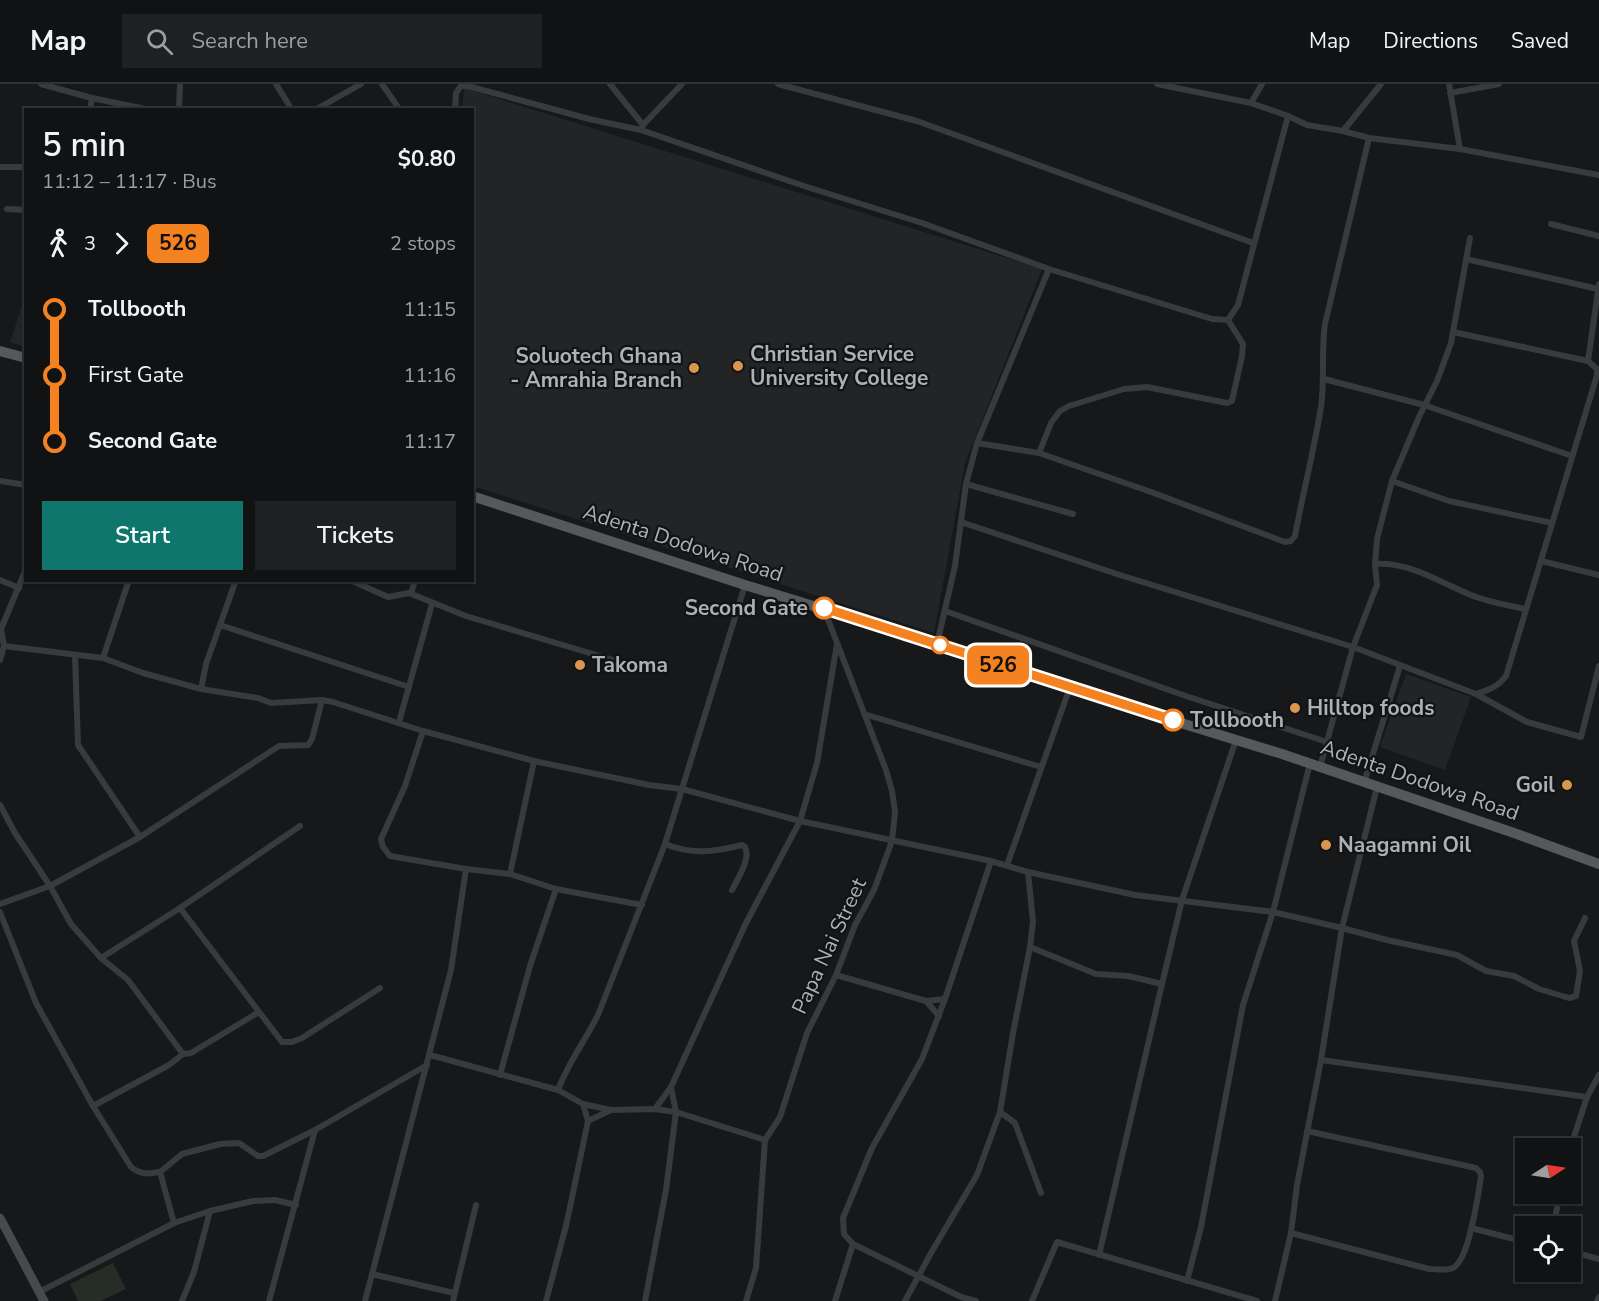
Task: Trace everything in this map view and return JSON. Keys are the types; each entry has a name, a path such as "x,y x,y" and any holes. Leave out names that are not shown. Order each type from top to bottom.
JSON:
{"main road":[{"path":"0,351 24,357"},
{"name":"Adenta Dodowa Road","path":"474,497 1315,765 1599,864"}],"street":[{"path":"41,84 140,108"},
{"path":"179,108 180,84"},
{"path":"276,84 291,108"},
{"path":"319,108 362,84"},
{"path":"382,84 399,108"},
{"path":"610,84 642,128"},
{"path":"642,128 682,84"},
{"path":"778,84 917,121 1253,243"},
{"path":"1157,84 1251,103 1307,125 1369,138 1460,149 1599,175"},
{"path":"1251,103 1262,84"},
{"path":"1342,131 1381,84"},
{"path":"1449,84 1460,149"},
{"path":"1450,93 1499,84"},
{"path":"455,108 456,93 461,86 468,85 589,119 642,128 807,187 922,223 1049,269 1212,319 1228,320"},
{"path":"90,108 92,98"},
{"path":"1228,320 1236,310 1288,116"},
{"path":"976,443 1039,453 1285,542 1291,541 1295,536 1321,408 1325,324 1369,138"},
{"path":"0,167 24,167"},
{"path":"7,209 24,210"},
{"path":"1551,224 1599,236"},
{"path":"1187,1281 1201,1227 1243,1005 1273,912 1315,765 1327,742 1353,647 1377,585 1374,564 1377,539 1392,481 1446,359 1470,238"},
{"path":"1466,259 1599,287 1588,362"},
{"path":"936,644 955,566 966,484 976,443 1049,269"},
{"path":"1039,453 1051,423 1060,411 1124,388 1147,387 1227,403 1232,401 1243,344 1228,320"},
{"path":"1453,332 1588,362 1597,369 1598,375 1506,676 1501,683 1476,694"},
{"path":"1324,379 1424,405 1572,456"},
{"path":"0,480 24,485"},
{"path":"1392,481 1449,501 1552,523"},
{"path":"966,484 1073,514"},
{"path":"961,522 1120,575 1353,647 1476,694 1527,722 1581,737 1599,666"},
{"path":"1541,561 1599,575"},
{"path":"1374,564 1387,563 1408,568 1471,595 1525,609"},
{"path":"0,660 4,646 1,629 24,574"},
{"path":"0,580 19,588"},
{"path":"103,658 128,582"},
{"path":"201,689 206,664 235,582"},
{"path":"354,582 388,597 411,594 432,604 496,626 614,660"},
{"path":"411,594 414,582"},
{"path":"558,1090 568,1065 598,1015 665,844 745,585"},
{"path":"399,722 432,604"},
{"name":"Papa Nai Street","path":"746,1301 756,1268 765,1140 780,1117 800,1051 836,975 855,925 880,876 892,841 895,812 892,791 824,608"},
{"path":"945,611 1186,696 1327,742"},
{"path":"220,625 409,687"},
{"path":"655,1109 671,1087 746,923 800,820 810,791 821,742 837,643"},
{"path":"4,646 103,658 143,673 201,689 277,703 322,700 423,731 534,761 649,785 682,789 800,820 990,861 1028,872 1135,895 1273,912 1342,927 1387,940 1457,955 1481,969 1514,976 1539,989 1569,998 1576,996 1580,971 1575,941 1585,918"},
{"path":"75,655 78,745 140,837"},
{"path":"1364,783 1400,666"},
{"path":"1006,865 1070,687"},
{"path":"0,904 50,885 140,837 279,746 308,745 312,739 322,700"},
{"path":"864,714 1041,767"},
{"path":"423,731 405,786 381,839 390,856 510,874 556,890 642,905"},
{"path":"1099,1255 1182,900 1236,740"},
{"path":"510,874 534,761"},
{"path":"1275,1301 1291,1233 1297,1185 1321,1060 1342,927 1377,787"},
{"path":"0,804 15,833 50,885 71,924 101,958 128,980 183,1054"},
{"path":"101,958 180,908 300,826"},
{"path":"665,844 679,850 701,852 742,845 746,847 747,858 732,890"},
{"path":"976,1301 960,1299 854,1244 844,1234 843,1218 872,1148 922,1059 945,999 990,861"},
{"path":"365,1301 451,970 466,869"},
{"path":"905,1301 977,1175 1000,1112 1030,947 1032,922 1028,872"},
{"path":"500,1075 530,966 556,890"},
{"path":"180,908 282,1042 292,1042 302,1038 380,988"},
{"path":"0,912 36,1003 93,1106 131,1167 138,1172 145,1174 160,1172 182,1154 209,1146 236,1142 258,1156 263,1156 315,1130 427,1065"},
{"path":"1030,947 1096,974 1128,976 1162,984"},
{"path":"836,975 926,1001 945,999"},
{"path":"926,1001 939,1016"},
{"path":"93,1106 169,1065 183,1054 191,1053 259,1012"},
{"path":"430,1055 558,1090 583,1104 611,1110 655,1109 676,1112 765,1140"},
{"path":"1321,1060 1587,1097"},
{"path":"1574,1138 1587,1097 1599,1075"},
{"path":"645,1301 666,1190 676,1112 671,1087"},
{"path":"546,1301 566,1226 588,1121 583,1104"},
{"path":"588,1121 611,1110"},
{"path":"1000,1112 1015,1123 1041,1193"},
{"path":"269,1301 315,1130"},
{"path":"1291,1233 1430,1269 1443,1270 1455,1267 1460,1262 1472,1228 1481,1177 1476,1168 1307,1131"},
{"path":"160,1172 174,1223"},
{"path":"39,1292 174,1223 210,1211 253,1201 275,1200 296,1204"},
{"path":"453,1301 476,1205"},
{"path":"182,1301 194,1272 210,1211"},
{"path":"0,1218 44,1301"},
{"path":"1472,1228 1515,1239"},
{"path":"1032,1301 1056,1242 1257,1301"},
{"path":"835,1301 854,1244"},
{"path":"1581,1254 1599,1259"},
{"path":"372,1274 454,1293"},
{"path":"1598,1301 1599,1297"}],"shaded area":[{"name":"Christian Service University College","path":"464,88 1042,269 965,463 934,633 474,486 474,108 462,108"},
{"path":"24,300 24,347 10,342"},
{"path":"1406,674 1471,697 1445,770 1380,747"},
{"path":"113,1263 126,1289 101,1301 78,1301 70,1284"}],"bus line":[{"name":"526","path":"824,608 1173,720"}],"place":[{"name":"Christian Service University College","path":"738,366"},
{"name":"Soluotech Ghana - Amrahia Branch","path":"694,368"},
{"name":"Second Gate","path":"824,608"},
{"name":"Takoma","path":"580,665"},
{"name":"Hilltop foods","path":"1295,708"},
{"name":"Tollbooth","path":"1173,720"},
{"name":"Goil","path":"1567,785"},
{"name":"Naagamni Oil","path":"1326,845"}]}
